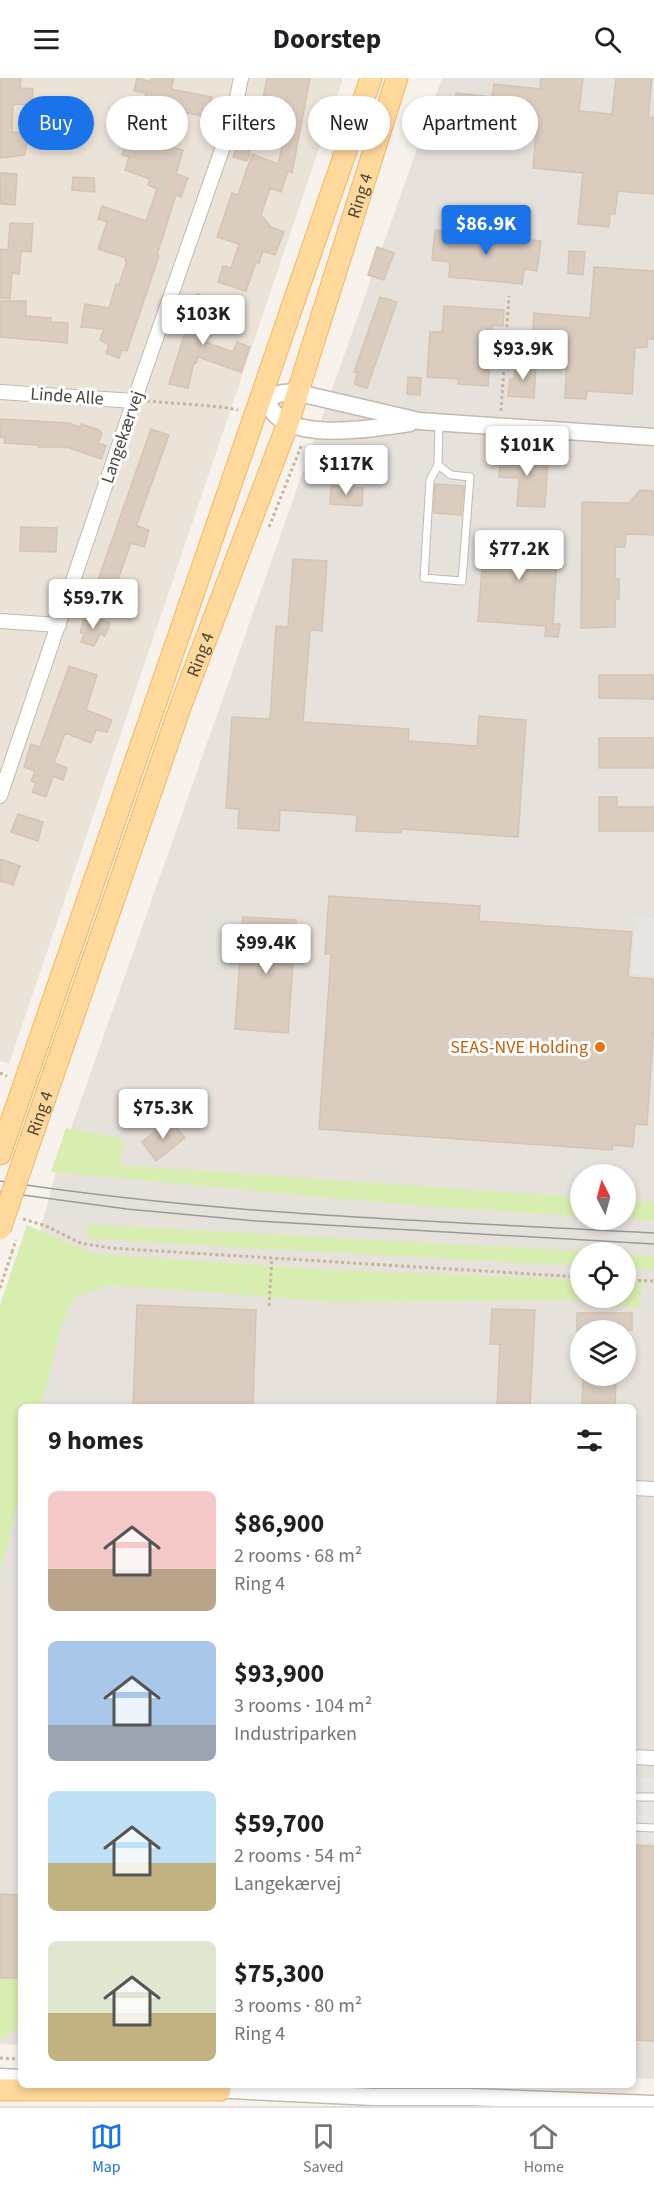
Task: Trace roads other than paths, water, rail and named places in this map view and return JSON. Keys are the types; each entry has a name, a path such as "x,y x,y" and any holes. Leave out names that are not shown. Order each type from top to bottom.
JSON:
{"main road":[{"name":"Ring 4","path":"1,1151 257,400 370,78"},
{"name":"Ring 4","path":"0,1229 181,705 297,426 299,393 397,78"},
{"path":"0,2090 220,2090"}],"street":[{"name":"Langekærvej","path":"0,796 233,118 241,78"},
{"name":"Linde Alle","path":"0,392 134,401"},
{"path":"257,400 286,392 299,393 420,421 654,437"},
{"path":"257,400 277,417 297,426 364,429 420,421"},
{"path":"0,621 59,624"},
{"path":"636,1488 654,1489"},
{"path":"636,1757 654,1758"},
{"path":"0,2077 18,2078"},
{"path":"187,2088 507,2103 654,2104"}],"lane":[{"path":"438,465 451,476 470,477 462,581 424,578 430,480 438,465 439,423"},
{"path":"636,1797 654,1797"},
{"path":"636,1827 654,1828"}],"tram line":[{"path":"0,1181 81,1193 244,1209 654,1233"},
{"path":"0,1192 127,1209 257,1221 654,1244"}],"place":[{"name":"SEAS-NVE Holding","path":"600,1047"}]}
